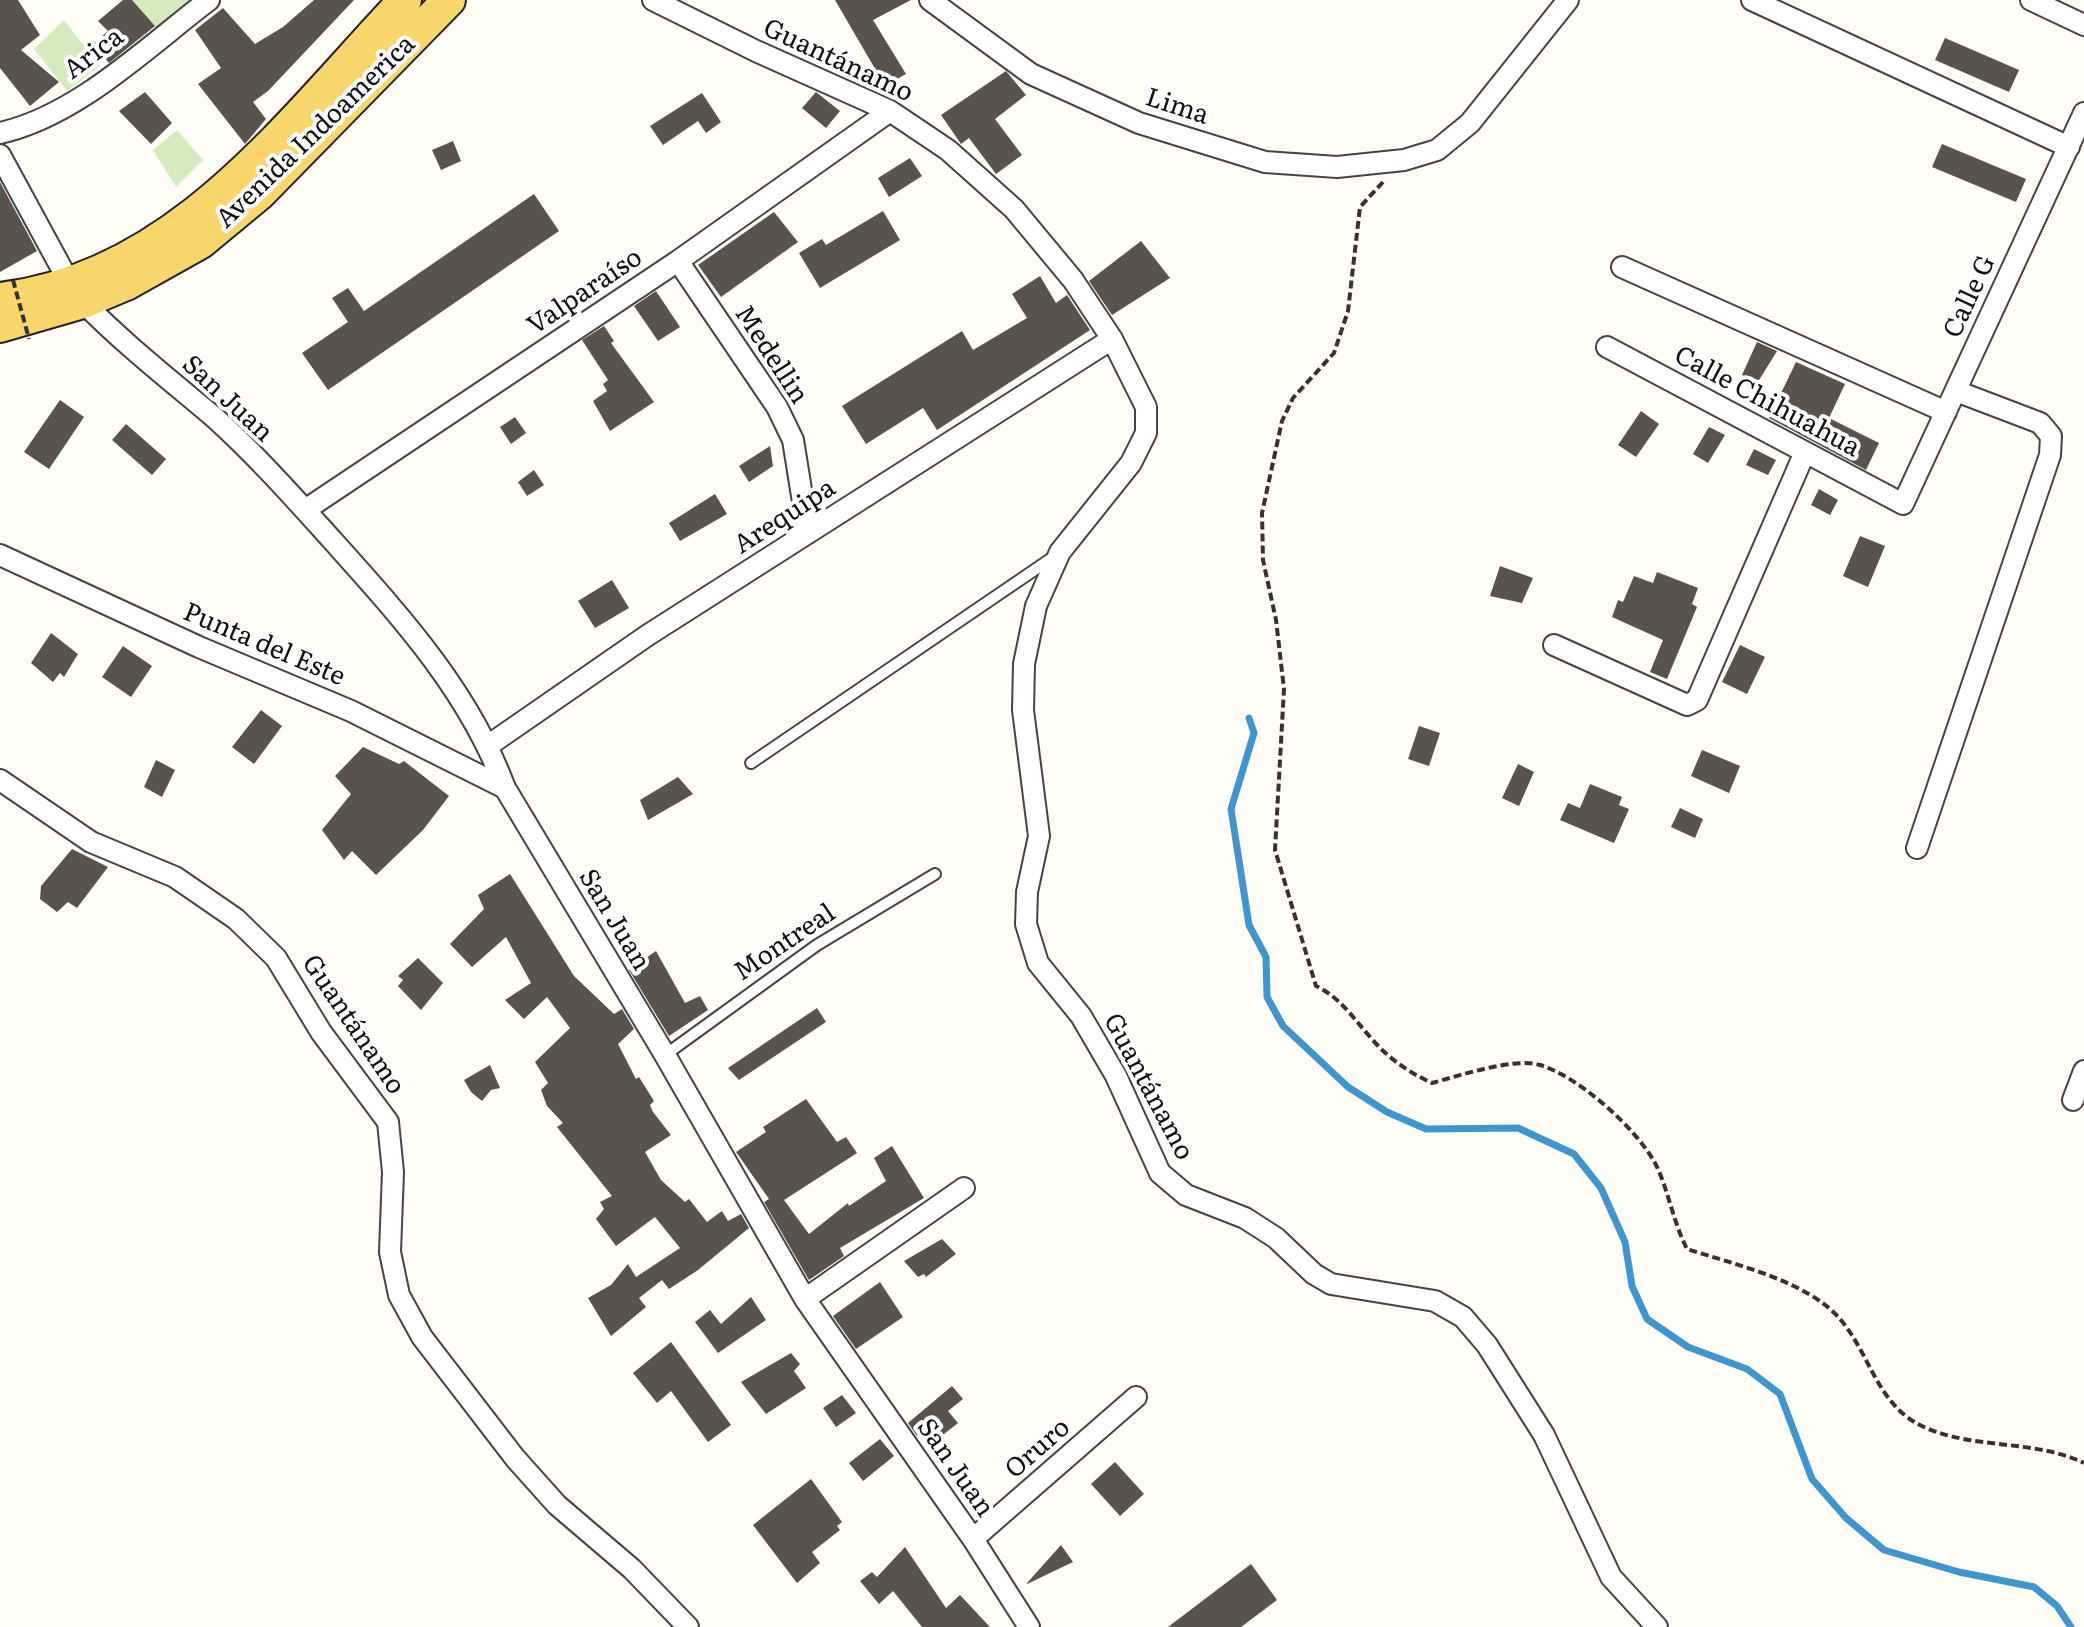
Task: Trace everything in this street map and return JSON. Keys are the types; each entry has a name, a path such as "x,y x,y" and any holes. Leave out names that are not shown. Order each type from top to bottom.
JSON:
{"main road":[{"name":"Avenida Indoamerica","path":"14,332 190,219 242,176 405,0"},
{"name":"Avenida Indoamerica","path":"6,290 76,292 126,284 201,242 259,194 449,0"}],"street":[{"name":"Arica","path":"0,133 30,126 63,110 209,0"},
{"name":"Guantánamo","path":"653,0 756,51 890,111 948,150 1014,209 1073,280 1112,339 1146,407 1146,433 1131,463 1060,552 1036,606 1024,664 1023,710 1039,836 1027,892 1026,924 1038,963 1081,1016 1116,1076 1160,1173 1177,1188 1186,1195 1245,1218 1276,1238 1331,1284 1435,1301 1463,1317 1487,1345 1544,1435 1611,1577 1657,1627"},
{"name":"Lima","path":"930,0 1031,74 1139,123 1265,162 1337,167 1404,160 1437,150 1470,123 1568,0"},
{"path":"1752,0 2069,147"},
{"path":"2031,0 2084,25"},
{"name":"Valparaíso","path":"305,510 678,261 890,111"},
{"name":"Calle G","path":"1903,504 2084,113"},
{"name":"San Juan","path":"0,155 76,292 217,421 305,510 409,626 451,682 489,745 505,788 665,1055 805,1299 973,1539 1029,1627"},
{"name":"Medellin","path":"678,261 777,407 793,440 808,533"},
{"path":"1622,267 1946,412"},
{"name":"Arequipa","path":"489,745 648,635 1112,339"},
{"name":"Calle Chihuahua","path":"1607,347 1903,504"},
{"path":"1917,848 2050,455 2051,436 2040,423 1956,391"},
{"path":"1554,645 1687,705 1697,700 1805,452"},
{"name":"Punta del Este","path":"0,555 199,647 351,711 505,788"},
{"name":"Guantánamo","path":"0,780 91,842 175,877 236,919 276,958 321,1032 388,1122 393,1172 390,1252 399,1295 422,1337 505,1446 558,1505 632,1569 688,1627"},
{"path":"2073,1100 2084,1071"},
{"path":"805,1299 964,1188"},
{"name":"Oruro","path":"973,1539 1136,1397"}],"lane":[{"path":"751,763 1060,552"},
{"name":"Montreal","path":"665,1055 817,945 935,874"}],"path":[{"path":"1404,160 1360,207 1348,311 1334,353 1293,398 1282,421 1262,513 1263,560 1276,620 1284,689 1275,850 1316,986 1334,995 1373,1041 1406,1071 1432,1083 1489,1067 1539,1064 1605,1103 1655,1163 1673,1221 1687,1249 1791,1285 1820,1301 1855,1339 1876,1383 1897,1410 1924,1427 1962,1438 2034,1446 2084,1463"},
{"path":"6,290 14,332"}],"green space":[{"path":"132,0 193,0 159,31"},
{"path":"64,20 100,66 67,91 34,49"},
{"path":"177,130 203,160 176,187 153,150"}],"building":[{"path":"0,0 18,0 40,35 21,50 59,82 30,106 0,68"},
{"path":"123,0 132,0 155,26 109,63 93,44 108,31 98,21"},
{"path":"314,0 354,0 268,91 253,102 266,119 245,144 198,84 221,68 195,30 223,8 255,44 283,27"},
{"path":"835,0 911,0 873,20 906,74 885,86"},
{"path":"1945,38 2019,70 2009,92 1935,60"},
{"path":"1006,71 1026,95 995,119 1022,155 996,174 969,138 961,144 941,115"},
{"path":"145,92 172,123 151,144 119,111"},
{"path":"816,92 840,111 826,128 802,108"},
{"path":"702,93 721,122 706,133 698,121 663,145 650,126"},
{"path":"453,141 461,161 441,170 432,150"},
{"path":"1942,144 2026,179 2016,202 1932,167"},
{"path":"910,158 922,176 889,197 878,178"},
{"path":"0,182 37,251 0,272"},
{"path":"534,194 559,231 328,390 302,353 348,322 332,298 348,288 364,311"},
{"path":"883,211 900,240 820,288 799,253 822,239 826,245"},
{"path":"774,212 798,242 721,297 698,265"},
{"path":"1141,241 1170,278 1112,315 1089,281"},
{"path":"1040,276 1056,303 1067,295 1090,330 937,430 923,408 866,444 842,406 962,331 973,350 1027,318 1012,294"},
{"path":"656,291 680,327 658,341 634,306"},
{"path":"604,326 614,341 611,343 654,402 610,431 593,401 607,391 603,384 608,380 582,340"},
{"path":"1757,342 1777,351 1756,385 1742,375"},
{"path":"1796,362 1845,384 1829,418 1879,443 1866,470 1769,418"},
{"path":"60,400 84,417 49,469 24,452"},
{"path":"1641,411 1659,424 1636,457 1618,445"},
{"path":"515,417 526,433 511,444 500,427"},
{"path":"126,424 166,459 152,475 112,440"},
{"path":"1709,427 1725,435 1708,463 1693,454"},
{"path":"770,446 773,466 749,482 739,466"},
{"path":"1754,449 1776,460 1768,475 1746,465"},
{"path":"534,470 544,485 527,496 518,482"},
{"path":"1819,489 1838,500 1830,515 1811,505"},
{"path":"715,494 727,514 680,541 669,523"},
{"path":"1860,536 1885,546 1868,587 1843,576"},
{"path":"1500,566 1533,578 1522,603 1490,596"},
{"path":"1657,572 1698,588 1692,604 1697,607 1667,679 1650,672 1663,640 1612,617 1618,600 1623,602 1634,576 1653,583"},
{"path":"612,580 629,608 595,628 578,601"},
{"path":"51,633 78,654 64,677 60,673 53,682 31,663"},
{"path":"1740,645 1765,657 1747,694 1722,682"},
{"path":"123,646 152,666 131,697 102,677"},
{"path":"261,710 282,726 254,764 232,747"},
{"path":"1419,726 1440,733 1429,766 1408,759"},
{"path":"363,747 399,764 404,761 449,796 423,830 376,875 352,851 344,860 322,830 351,794 335,776"},
{"path":"1702,750 1740,766 1729,793 1691,776"},
{"path":"156,760 175,770 162,797 144,787"},
{"path":"1518,764 1534,772 1519,806 1502,798"},
{"path":"678,777 693,794 648,820 640,800"},
{"path":"1590,784 1622,797 1619,805 1629,809 1614,843 1560,820 1568,803 1580,808"},
{"path":"1680,808 1703,819 1695,838 1671,827"},
{"path":"72,849 108,867 77,908 68,902 57,912 40,899 41,886"},
{"path":"510,874 574,976 614,1014 622,1009 634,1029 618,1044 636,1079 639,1077 654,1101 650,1105 653,1112 671,1135 645,1152 661,1180 685,1202 689,1199 707,1222 722,1211 728,1221 741,1214 749,1228 698,1270 669,1289 662,1280 639,1298 646,1307 611,1336 588,1298 611,1285 628,1264 636,1277 680,1248 655,1217 616,1246 596,1219 604,1209 600,1202 612,1196 557,1127 563,1123 547,1106 541,1090 548,1083 535,1062 570,1028 547,997 524,1019 505,1000 531,983 506,937 472,967 450,944 484,909 478,895"},
{"path":"656,951 685,1003 700,996 708,1010 669,1036 629,970"},
{"path":"418,958 443,983 421,1010 398,986 403,980 398,976"},
{"path":"817,1008 826,1022 739,1080 728,1068"},
{"path":"490,1065 500,1088 491,1090 482,1101 471,1092 464,1080"},
{"path":"806,1099 837,1142 846,1137 857,1153 784,1200 809,1234 848,1203 849,1206 886,1181 874,1158 892,1146 924,1198 840,1248 844,1256 809,1280 764,1202 769,1199 736,1152 766,1132 763,1127"},
{"path":"942,1239 956,1254 926,1277 924,1274 918,1277 904,1261"},
{"path":"880,1282 903,1317 856,1349 833,1316"},
{"path":"751,1297 766,1320 718,1353 695,1322 710,1310 721,1324"},
{"path":"671,1342 731,1425 708,1442 671,1391 657,1403 633,1373"},
{"path":"791,1353 800,1364 794,1371 806,1388 766,1414 741,1382"},
{"path":"952,1386 963,1399 948,1411 958,1423 939,1438 929,1426 917,1436 908,1423"},
{"path":"842,1395 856,1413 836,1427 823,1408"},
{"path":"880,1439 894,1456 863,1481 849,1463"},
{"path":"1115,1462 1144,1494 1120,1516 1091,1484"},
{"path":"811,1479 842,1522 837,1526 840,1530 812,1552 820,1563 797,1583 753,1525"},
{"path":"1061,1545 1073,1562 1027,1584 1027,1583"},
{"path":"905,1547 946,1608 960,1595 990,1627 922,1627 893,1591 879,1604 860,1581 872,1572 877,1577"},
{"path":"1251,1564 1277,1600 1241,1627 1168,1627"}],"waterway":[{"path":"1249,718 1254,733 1231,809 1249,925 1266,957 1267,997 1283,1026 1348,1087 1387,1112 1426,1129 1518,1128 1574,1154 1601,1188 1625,1242 1632,1286 1647,1319 1688,1347 1747,1369 1780,1394 1812,1479 1846,1518 1884,1550 1959,1572 2034,1587 2057,1606 2071,1627"}]}
